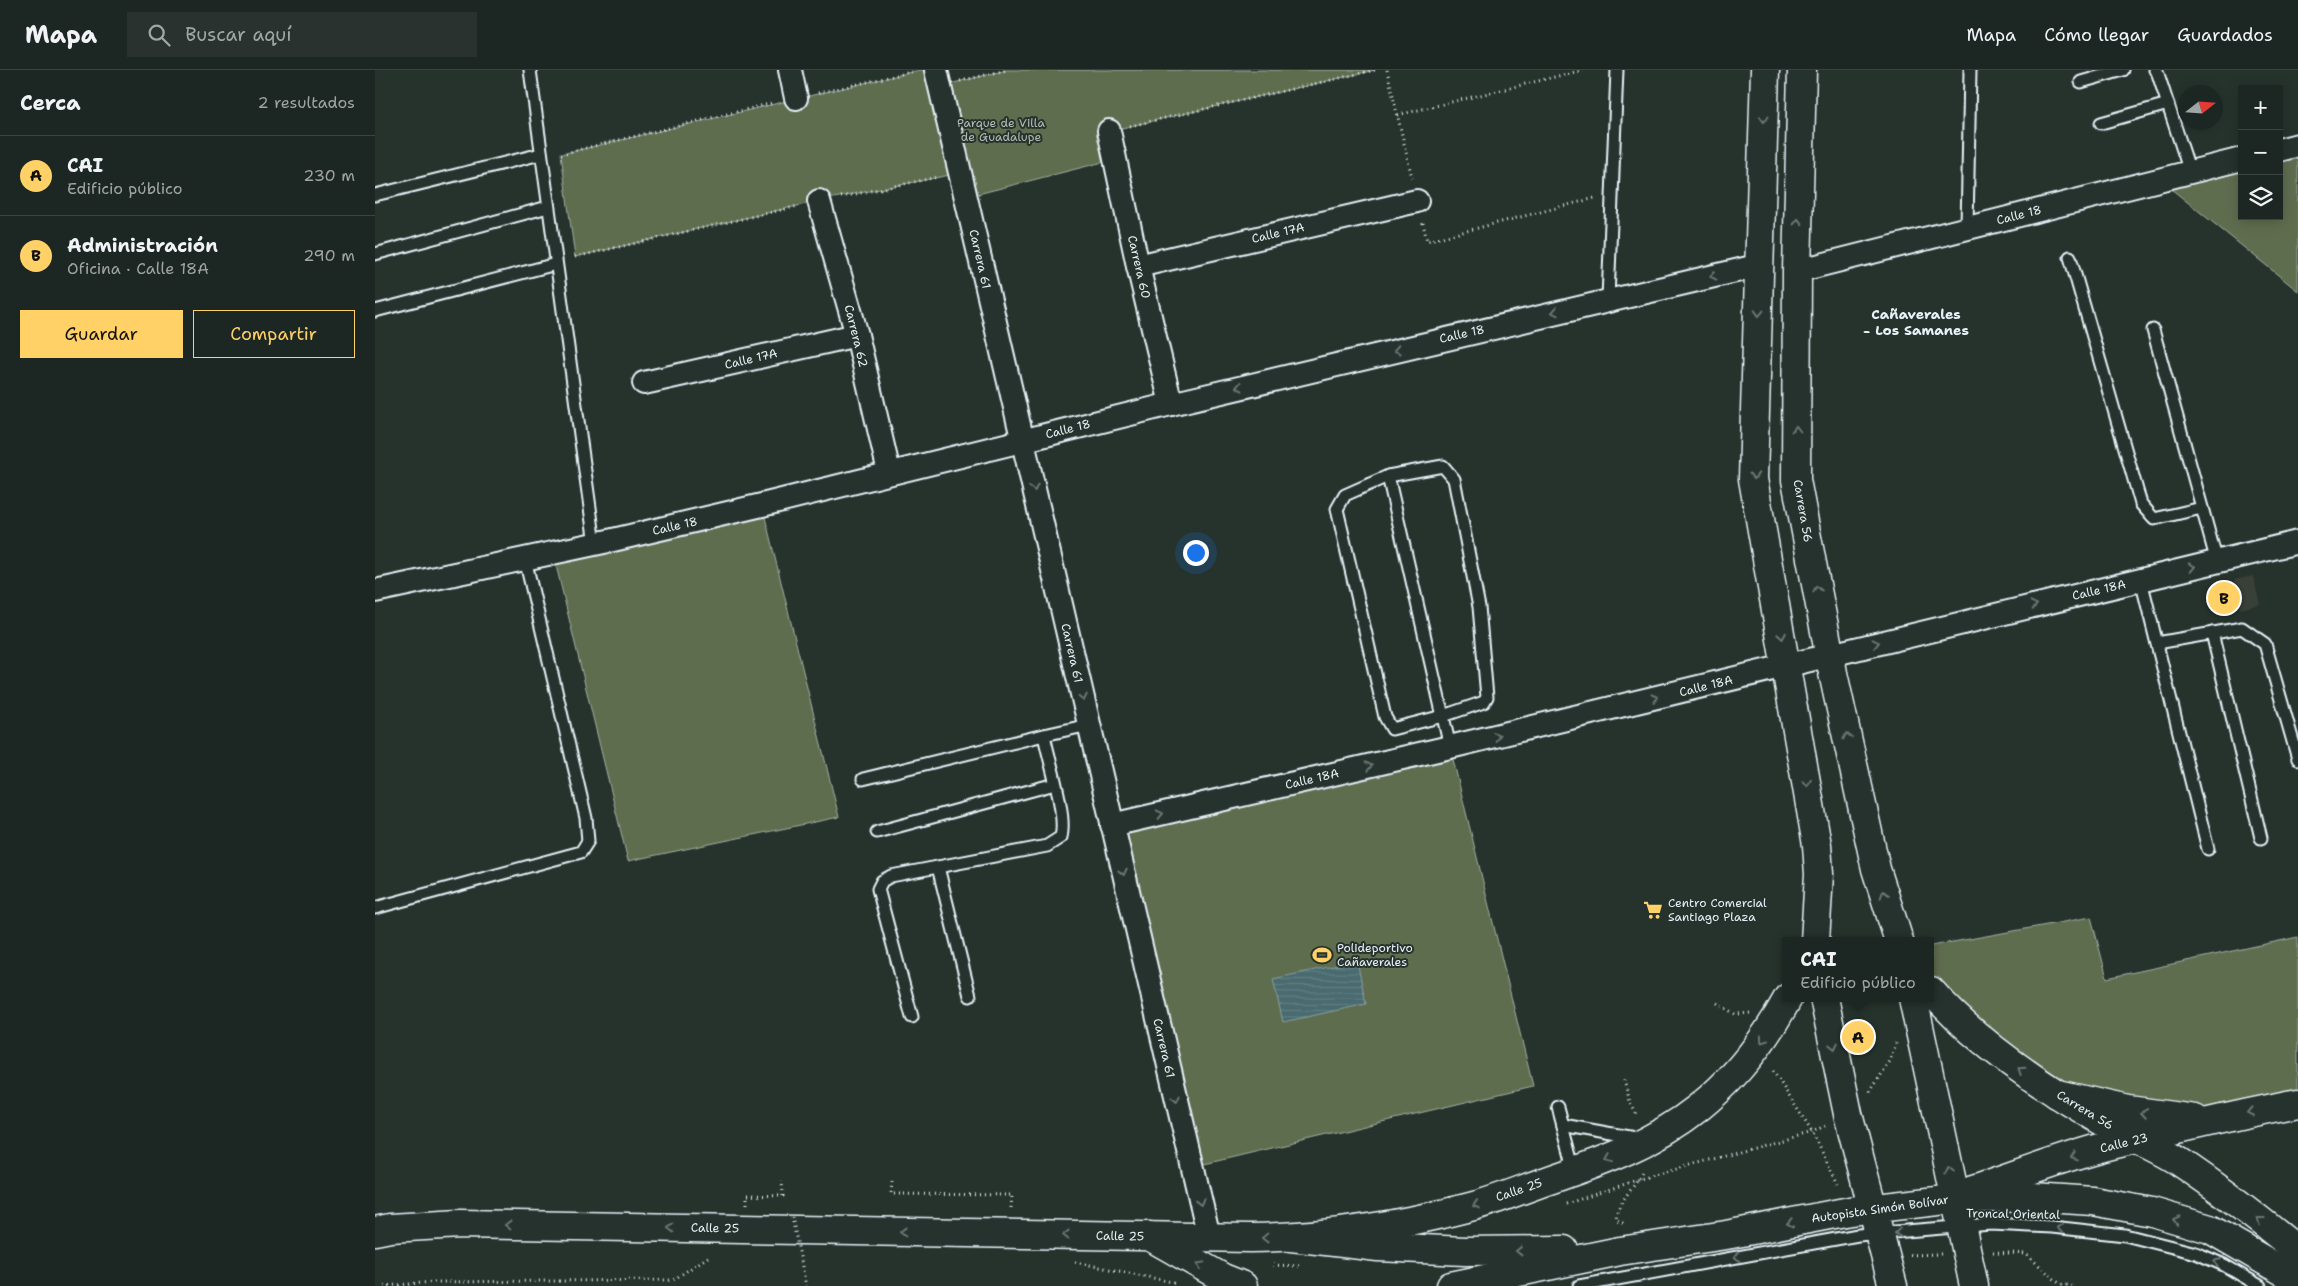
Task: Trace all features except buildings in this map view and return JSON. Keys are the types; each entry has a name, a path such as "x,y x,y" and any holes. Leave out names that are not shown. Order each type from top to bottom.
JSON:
{"main road":[{"path":"1765,70 1761,265 1753,479 1817,845 1819,874 1818,915 1813,937"},
{"name":"Carrera 56","path":"1802,70 1797,271 1796,480 1829,654 1876,869 1898,937"},
{"name":"Carrera 56","path":"1934,994 1983,1040 2016,1066 2057,1094 2179,1161 2262,1221 2298,1251"},
{"name":"Calle 25","path":"380,1228 460,1224 1291,1237 1391,1225 1472,1207 1575,1172 1649,1140 1698,1108 1726,1082 1758,1046 1786,1002"},
{"path":"1824,1002 1848,1114 1893,1286"},
{"path":"1914,1002 1974,1286"},
{"path":"2057,1094 2128,1110 2209,1120"},
{"name":"Calle 23","path":"1955,1199 1973,1190 2111,1145 2138,1140 2209,1120 2298,1103"},
{"name":"Autopista Simón Bolívar","path":"1451,1286 1620,1250 1726,1235 1873,1208 1955,1199 2032,1197 2093,1201 2152,1212 2210,1229 2298,1280"},
{"path":"1149,1236 1223,1278 1243,1286"},
{"path":"1291,1237 1378,1247 1465,1251 1620,1250"}],"street":[{"path":"790,70 796,98"},
{"name":"Carrera 61","path":"938,78 1209,1237"},
{"name":"Carrera 60","path":"1109,131 1138,266 1171,404"},
{"path":"2283,149 2298,146"},
{"name":"Calle 18","path":"1797,271 2238,161"},
{"name":"Carrera 62","path":"819,201 857,335 889,472"},
{"name":"Calle 17A","path":"1138,266 1417,201"},
{"name":"Calle 18","path":"375,591 595,544 762,505 889,472 1171,404 1761,265"},
{"name":"Calle 17A","path":"645,383 857,335"},
{"name":"Calle 18A","path":"1112,825 1450,748 1787,666 1829,654 2298,542"}],"lane":[{"path":"530,70 595,544"},
{"path":"1608,300 1617,70"},
{"path":"1967,228 1970,70"},
{"path":"2081,82 2123,70"},
{"path":"2155,70 2190,172"},
{"path":"2101,123 2168,104"},
{"path":"375,196 541,154"},
{"path":"375,254 548,208"},
{"path":"2071,257 2141,504 2154,520 2202,508"},
{"path":"375,310 556,264"},
{"path":"2153,330 2217,562"},
{"path":"1443,466 1454,479 1479,606 1487,697 1483,702 1443,716 1392,729 1385,717 1337,508 1345,495 1388,476 1443,466"},
{"path":"1388,476 1450,748"},
{"path":"375,908 581,852 588,841 584,809 525,559"},
{"path":"2141,580 2207,849"},
{"path":"2157,643 2242,628 2265,644 2298,759"},
{"path":"2212,633 2261,838"},
{"path":"863,779 1089,725"},
{"path":"912,1017 878,889 882,881 891,876 1047,846 1061,837 1064,827 1044,735"},
{"path":"877,832 1055,784"},
{"path":"938,867 970,996"},
{"path":"1558,1107 1575,1172"},
{"path":"1563,1125 1649,1140"},
{"name":"Troncal Oriental","path":"1579,1286 1858,1236 1882,1246 1961,1226 1991,1224 2052,1227 2125,1235 2196,1253 2224,1265 2260,1286"}],"path":[{"path":"561,154 920,70"},
{"path":"938,78 1007,70"},
{"path":"1109,131 1375,70"},
{"path":"1387,70 1427,241 1612,193"},
{"path":"1398,115 1583,70"},
{"path":"575,258 819,201 960,173"},
{"path":"1717,1003 1735,1014"},
{"path":"1564,1204 1640,1179 1813,1132 1848,1114 1867,1096 1880,1079 1890,1061 1898,1039"},
{"path":"1773,1071 1813,1132"},
{"path":"1624,1080 1630,1102 1649,1140"},
{"path":"1632,1222 1619,1222 1615,1214 1640,1179 1643,1171"},
{"path":"782,1181 783,1196"},
{"path":"892,1182 891,1194 1012,1194 1011,1209 1001,1209"},
{"path":"1831,1190 1840,1188"},
{"path":"791,1209 806,1286"},
{"path":"796,1246 806,1247"},
{"path":"1882,1246 2026,1254 2060,1284 2073,1286"},
{"path":"384,1286 434,1282 673,1280 712,1254"},
{"path":"1071,1261 1183,1284"}],"shaded area":[{"path":"2253,576 2260,604 2240,609 2234,580"}],"green space":[{"name":"Parque de Villa de Guadalupe","path":"920,70 936,70 941,86 1007,70 1375,70 1109,131 1115,159 966,197 960,173 819,201 575,257 561,154"},
{"path":"2298,145 2298,291 2160,180 2238,160 2238,220 2283,220 2283,149"},
{"path":"762,505 839,817 628,861 553,553"},
{"name":"Polideportivo Cañaverales","path":"1450,747 1533,1086 1192,1167 1112,825"},
{"path":"2091,917 2107,978 2298,937 2298,1103 2138,1140 1934,993 1934,945"}],"water":[{"path":"1357,961 1366,1004 1283,1022 1273,979"}],"place":[{"name":"Administración","path":"2224,598"},
{"name":"Centro Comercial Santiago Plaza","path":"1653,910"},
{"name":"Polideportivo Cañaverales","path":"1322,955"},
{"name":"CAI","path":"1858,1037"}],"district":[{"name":"Cañaverales - Los Samanes","path":"1916,322"}]}
